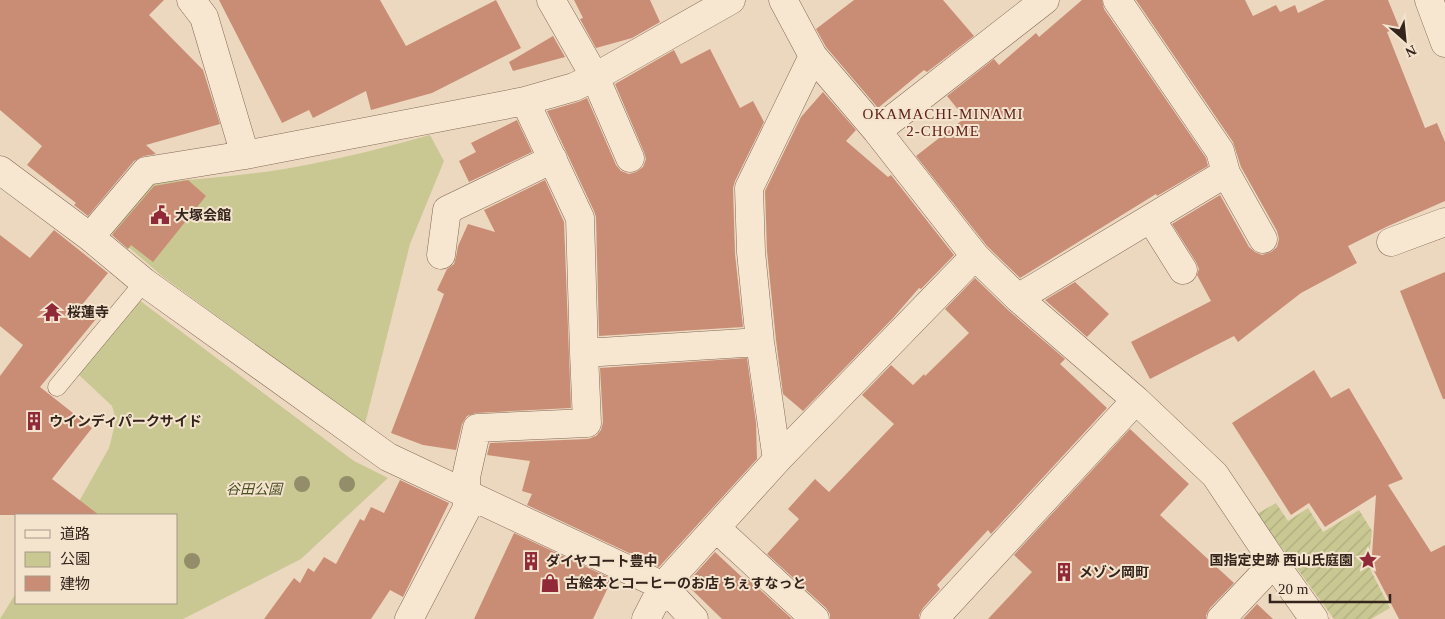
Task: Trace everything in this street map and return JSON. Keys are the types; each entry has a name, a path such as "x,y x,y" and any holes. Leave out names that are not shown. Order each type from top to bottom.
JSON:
{"street":[{"path":"191,0 204,17 245,155"},
{"path":"551,0 595,77 630,158"},
{"path":"90,237 146,171 245,155 525,100 574,87 731,0"},
{"path":"783,0 813,56 877,131 975,256 1018,298 1136,400 1215,475 1314,619"},
{"path":"877,131 1045,0"},
{"path":"1117,0 1220,152 1226,173 1263,238"},
{"path":"1428,0 1445,43"},
{"path":"777,460 760,342 751,252 749,188 813,56"},
{"path":"409,619 467,508 466,477 477,428 587,423 580,218 525,100"},
{"path":"441,255 448,210 553,159"},
{"path":"0,170 90,237 144,282 388,458 663,586 694,619"},
{"path":"1018,298 1226,173"},
{"path":"1151,219 1183,270"},
{"path":"1392,242 1445,222"},
{"path":"646,619 663,586 777,460 975,256"},
{"path":"584,353 760,342"},
{"path":"934,619 1136,400"},
{"path":"716,528 815,619"},
{"path":"1221,619 1274,563"}],"lane":[{"path":"57,387 144,282"}],"green space":[{"path":"430,135 444,161 410,244 365,424 162,276 110,231 152,183 232,176 291,168 386,147"},
{"name":"谷田公園","path":"139,300 354,461 388,478 301,559 183,619 0,619 15,595 15,604 178,604 178,514 70,514 81,498 109,448 116,420 112,406 78,374"},
{"path":"1276,503 1288,521 1308,508 1323,532 1359,510 1372,531 1369,557 1371,571 1390,608 1371,619 1334,619 1257,514"}],"building":[{"path":"0,0 164,0 149,15 203,70 220,124 146,145 156,154 144,156 134,161 88,216 74,205 76,203 27,165 42,146 0,110"},
{"path":"219,0 380,0 406,46 496,0 521,48 432,93 371,110 366,91 313,118 309,110 282,123"},
{"path":"574,0 650,0 660,22 632,38 596,48 580,19 583,18"},
{"path":"854,0 943,0 974,36 927,72 924,70 878,108 826,47 816,29"},
{"path":"1082,0 1102,0 1104,9 1206,158 1208,166 1157,196 1156,194 1020,278 987,246 916,156 965,118 947,96 994,59 999,65 1036,33 1039,37"},
{"path":"1136,0 1245,0 1253,16 1276,5 1280,12 1295,5 1298,13 1325,0 1388,0 1399,27 1387,32 1425,128 1437,123 1445,142 1445,201 1348,246 1357,263 1301,293 1238,342 1234,336 1150,379 1131,342 1211,301 1197,275 1199,269 1196,262 1172,224 1220,195 1249,247 1255,252 1262,255 1271,252 1277,247 1279,239 1277,231 1241,167 1233,142"},
{"path":"553,36 565,57 513,71 509,62"},
{"path":"710,49 740,108 753,101 764,122 733,188 735,254 743,327 599,336 596,217 547,111 587,98 616,165 621,171 629,174 636,172 643,167 646,159 615,84 674,50 681,64"},
{"path":"823,92 856,130 846,141 888,177 891,175 954,255 921,289 919,288 893,318 803,411 783,394 767,251 765,191 801,117"},
{"path":"517,120 532,152 469,182 459,161 476,152 471,143"},
{"name":"大塚会館","path":"188,180 206,196 153,262 131,245 128,249 112,235 154,186"},
{"path":"545,180 564,222 571,408 476,413 467,416 462,424 456,450 423,445 391,433 444,294 437,290 447,269 454,264 458,246 468,224 495,232 484,210"},
{"path":"54,230 108,273 81,306 96,319 40,387 92,428 52,479 98,514 0,515 0,376 23,345 0,326 0,235 30,258"},
{"path":"1445,272 1445,399 1443,399 1400,291"},
{"path":"975,278 1008,310 1065,359 1060,364 1107,408 991,534 988,530 937,585 940,589 923,608 919,619 830,619 830,614 826,608 767,554 799,519 788,509 815,479 829,492 894,424 862,395 891,365 913,385 924,374 925,376 969,333 945,309"},
{"path":"1075,282 1109,314 1087,337 1045,300"},
{"path":"747,358 756,423 757,459 659,567 527,505 532,494 522,491 530,461 487,455 490,443 588,439 596,436 601,430 603,422 600,368"},
{"path":"1314,370 1331,398 1349,388 1403,479 1388,485 1431,552 1445,545 1445,619 1399,619 1373,569 1372,555 1376,495 1325,527 1309,503 1291,515 1232,423"},
{"path":"1130,429 1189,484 1160,515 1234,583 1210,608 1206,619 988,619 1032,572 1014,555"},
{"path":"400,480 449,503 403,597 390,590 371,619 264,619 294,578 300,583 308,568 314,572 324,557 336,564 360,519 364,521 371,507 384,513"},
{"name":"ダイヤコート豊中","path":"514,533 612,579 593,619 474,619"},
{"path":"715,552 792,619 722,619 686,584"},
{"path":"1257,604 1273,619 1243,619"}],"place":[{"name":"大塚会館","path":"160,215"},
{"name":"桜蓮寺","path":"52,312"},
{"name":"ウインディパークサイド","path":"34,421"},
{"name":"国指定史跡 西山氏庭園","path":"1368,560"},
{"name":"ダイヤコート豊中","path":"531,561"},
{"name":"メゾン岡町","path":"1064,572"},
{"name":"古絵本とコーヒーのお店 ちぇすなっと","path":"550,583"}],"district":[{"name":"OKAMACHI-MINAMI 2-CHOME","path":"943,122"}]}
